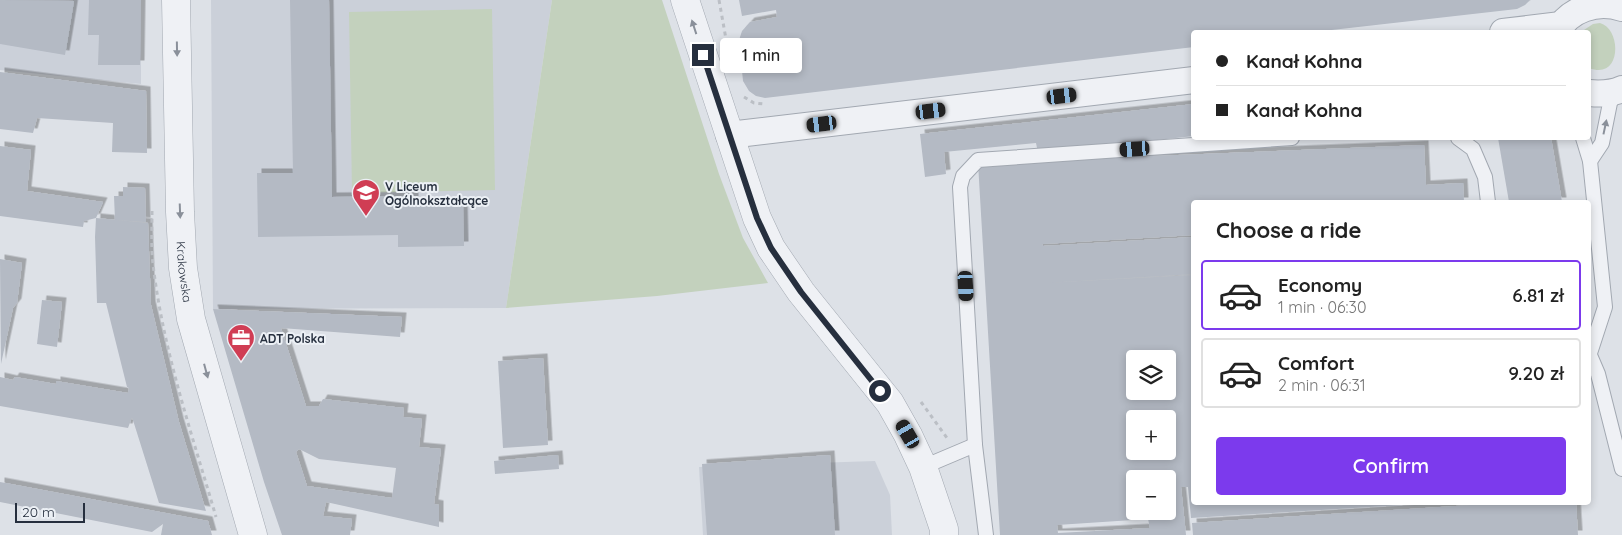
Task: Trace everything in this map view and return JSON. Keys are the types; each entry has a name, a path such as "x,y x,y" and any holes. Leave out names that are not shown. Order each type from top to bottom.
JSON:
{"street":[{"name":"Krakowska","path":"176,0 180,212 183,268 192,319 252,535"},
{"path":"685,0 757,218 771,248 801,292 890,403 908,434 923,467 944,529 944,535"},
{"path":"1511,30 1566,17 1583,6 1594,3 1610,4"},
{"path":"729,135 1191,80"},
{"path":"1591,93 1602,94 1619,90"}],"lane":[{"path":"1590,161 1602,143 1610,103 1619,90"},
{"path":"986,535 975,445 960,187 963,176 978,160 1263,140"},
{"path":"1461,140 1473,149 1485,176 1488,200"},
{"path":"1584,140 1590,161 1605,307 1591,347"},
{"path":"1591,358 1598,374 1622,469"},
{"path":"923,467 975,445"}],"path":[{"path":"719,0 726,39"},
{"path":"740,90 744,96 754,103 764,104 767,131"},
{"path":"915,395 951,444 955,454"}],"shaded area":[{"path":"0,0 141,0 141,84 0,70"},
{"name":"V Liceum Ogólnokształcące","path":"211,0 552,0 506,308 213,309"},
{"path":"875,461 890,495 892,535 703,535 699,467"}],"green space":[{"path":"552,0 662,0 719,174 743,238 768,283 657,296 506,308"},
{"path":"492,9 495,190 352,193 349,12"},
{"path":"1600,23 1607,27 1615,43 1613,61 1608,67 1600,70 1591,68 1591,30 1584,30 1593,24"}],"building":[{"path":"0,0 74,1 65,55 0,44"},
{"path":"89,0 141,0 140,65 98,65 99,35 88,35"},
{"path":"290,0 329,0 332,197 414,196 414,203 463,202 464,246 398,247 398,235 258,237 257,173 293,173"},
{"path":"739,0 1530,0 1517,9 1332,30 1191,30 1191,47 765,98 756,96 749,91 743,81 739,40 742,31 750,22 777,17 776,10 742,16"},
{"path":"0,72 146,91 147,153 112,152 113,123 37,118 33,133 0,129"},
{"path":"1191,104 1191,136 1038,153 1036,143 944,152 946,174 925,177 920,134"},
{"path":"1498,140 1551,140 1562,200 1509,200"},
{"path":"1424,145 1426,185 1463,183 1464,200 1191,200 1191,235 1042,244 1043,246 1191,237 1191,274 1045,283 1191,275 1191,505 1403,505 1191,518 1188,487 1181,487 1186,535 1000,535 978,163"},
{"path":"0,146 31,150 27,191 103,202 96,218 84,221 83,227 0,216"},
{"path":"123,187 145,188 146,222 115,220 114,196 123,196"},
{"path":"96,218 148,223 151,305 179,422 206,511 159,503 132,417 128,428 0,406 0,377 13,380 15,377 56,384 56,381 128,393 129,388 127,387 106,303 97,303"},
{"path":"0,259 22,263 17,303 13,308 1,364"},
{"path":"42,300 62,302 57,347 37,344"},
{"path":"213,309 402,317 400,337 281,328 306,406 319,406 323,399 404,408 403,417 422,419 419,447 441,449 434,504 439,505 439,527 326,502 323,516 352,519 350,535 282,535 264,482","holes":["299,449 319,459 396,468 392,498 307,486 296,452"]},
{"path":"543,358 548,445 503,448 498,361"},
{"path":"558,455 559,469 495,474 494,461"},
{"path":"830,455 835,535 707,535 702,464"},
{"path":"0,482 208,521 212,535 161,535 163,524 152,532 0,502"},
{"path":"1471,505 1576,505 1578,535 1193,535 1192,523"}],"place":[{"name":"V Liceum Ogólnokształcące","path":"366,217"},
{"name":"ADT Polska","path":"241,362"}],"route":[{"path":"703,55 757,218 771,248 801,292 880,391"}]}
